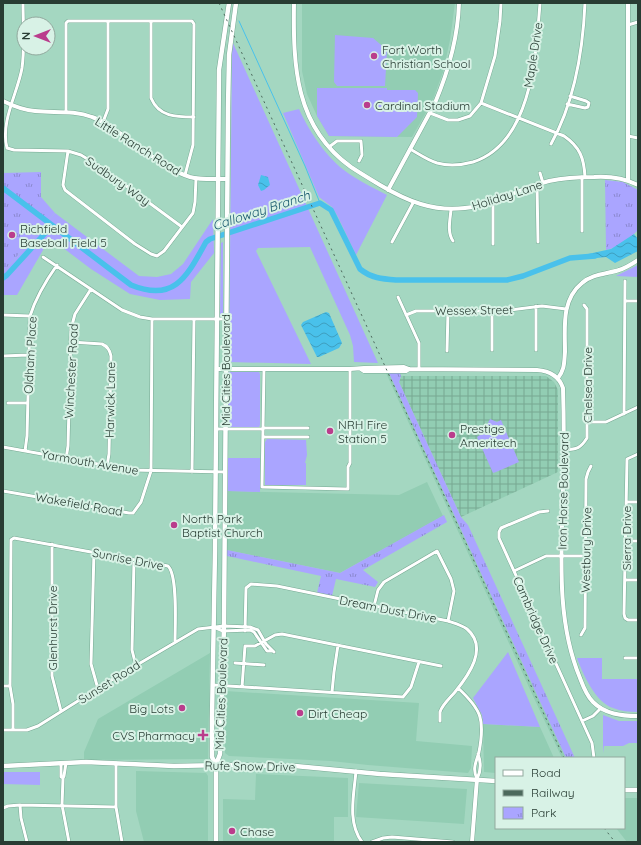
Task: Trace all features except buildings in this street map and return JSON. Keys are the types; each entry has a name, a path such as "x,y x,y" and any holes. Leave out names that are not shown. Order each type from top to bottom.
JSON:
{"main road":[{"name":"Mid Cities Boulevard","path":"216,765 212,758 218,179 220,66 228,3"},
{"name":"Mid Cities Boulevard","path":"216,765 220,754 222,685 225,472 226,179 229,55 236,3"},
{"path":"215,533 224,533"},
{"name":"Rufe Snow Drive","path":"3,766 63,763 116,763 168,766 295,766 356,772 495,781"},
{"path":"216,765 216,842"},
{"path":"625,790 638,790"}],"street":[{"path":"9,104 22,69 23,3"},
{"name":"Holiday Lane","path":"294,3 294,55 297,78 309,117 329,146 351,167 388,190 424,206 451,210 478,206 543,183 583,177 610,177 628,180 638,185"},
{"path":"388,190 430,113 445,78 454,45 459,3"},
{"path":"430,113 448,120 458,120 470,116 481,103 495,56 501,3"},
{"name":"Maple Drive","path":"410,149 430,160 450,165 470,163 487,156 500,146 507,138 518,118 529,86 534,67 540,3"},
{"path":"551,144 557,133 570,96 579,60 585,3"},
{"path":"628,3 628,180"},
{"path":"66,112 66,23 71,21 194,22 193,145 185,175"},
{"path":"103,122 108,109 108,21"},
{"path":"151,21 151,98 153,103 165,114 171,116 194,117"},
{"path":"628,25 638,22"},
{"path":"567,104 584,108 588,107 589,104 586,101 570,96"},
{"name":"Little Ranch Road","path":"3,101 34,111 66,112 92,117 103,122 165,165 185,175 196,178 226,179"},
{"path":"481,103 564,136 576,146 583,160 582,231"},
{"name":"Sudbury Way","path":"9,104 4,128 4,142 7,148 11,150 76,152 89,159 182,227"},
{"path":"628,136 638,138"},
{"path":"329,146 337,141 361,141 362,155 359,160"},
{"path":"68,151 63,185 65,190 147,252 156,256 164,251 193,213 196,178"},
{"path":"540,173 543,183"},
{"path":"537,185 538,242"},
{"path":"493,201 493,244"},
{"path":"392,242 413,202"},
{"path":"451,210 449,230 450,237 453,241"},
{"path":"43,257 122,310 140,317 152,319 225,319"},
{"path":"217,369 360,369 364,371 406,371 409,369 537,370 549,372 558,378 564,368 566,309 569,299 575,289 586,280 597,275 623,269 638,260"},
{"name":"Oldham Place","path":"24,451 27,436 30,316 35,300 57,265"},
{"path":"624,414 625,281"},
{"name":"Winchester Road","path":"66,459 68,446 71,329 75,314 91,289"},
{"path":"398,297 419,343 419,369"},
{"path":"625,301 638,301"},
{"name":"Chelsea Drive","path":"564,450 575,449 581,446 586,438 588,422 588,314 584,305"},
{"path":"536,306 536,350"},
{"name":"Wessex Street","path":"406,315 416,311 513,311 536,306 566,309"},
{"path":"447,351 448,311"},
{"path":"492,311 492,350"},
{"path":"3,315 30,316"},
{"path":"151,471 152,319"},
{"path":"192,472 194,319"},
{"name":"Harwick Lane","path":"71,342 102,344 110,352 109,454 107,466"},
{"path":"3,356 28,355"},
{"path":"264,369 262,487 348,489 348,467 350,463 350,369"},
{"name":"Iron Horse Boulevard","path":"558,378 563,388 563,612 570,650 586,693 593,702 607,712 638,716"},
{"path":"8,403 27,402"},
{"path":"588,422 606,422 638,408"},
{"path":"216,429 308,428"},
{"path":"263,437 308,438"},
{"name":"Yarmouth Avenue","path":"3,447 131,470 225,472"},
{"name":"Sierra Drive","path":"638,454 627,459 625,580 625,618 628,620 638,620"},
{"name":"Westbury Drive","path":"581,635 584,628 586,479 591,466"},
{"name":"Wakefield Road","path":"3,491 133,513 141,502 151,471"},
{"path":"626,502 638,502"},
{"name":"Cambridge Drive","path":"548,511 533,515 502,528 499,532 499,538 592,743 594,757"},
{"name":"Sunrise Drive","path":"10,686 12,539 15,537 162,564 170,568 174,584 175,642"},
{"path":"626,541 638,541"},
{"name":"Glenhurst Drive","path":"52,544 52,676 61,711"},
{"path":"374,606 378,590 384,582 437,551 451,579 454,591 448,621"},
{"path":"94,552 91,664 98,689"},
{"path":"514,571 546,556 586,556"},
{"path":"134,560 132,650 136,666"},
{"path":"625,580 638,580"},
{"name":"Dream Dust Drive","path":"245,629 246,588 251,584 277,586 448,621 468,630 474,638 477,648 476,658 458,688 442,708 440,713 440,721"},
{"path":"214,627 223,629 250,630 254,632 267,651 274,652 264,641 258,630 250,627 245,629"},
{"name":"Sunset Road","path":"3,730 27,730 38,726 198,629 214,627"},
{"path":"242,687 245,646 255,646 275,635 282,634 441,666"},
{"path":"332,692 338,645"},
{"path":"625,658 638,658"},
{"path":"213,685 403,697 411,687 419,662"},
{"path":"235,663 264,665"},
{"path":"3,686 10,686 13,704 13,730"},
{"path":"458,688 474,704 480,716 481,734 478,754 475,760 474,773 477,779 472,842"},
{"path":"582,721 593,716 600,708"},
{"path":"63,763 64,776 62,778 62,805 70,842"},
{"path":"116,763 116,807 122,842"},
{"path":"356,772 353,822 357,834 362,842"},
{"path":"3,808 20,805 116,807"},
{"path":"20,805 21,818 27,842"},
{"path":"372,842 392,837 453,842"}],"shaded area":[{"name":"Fort Worth Christian School","path":"302,3 455,3 450,40 443,72 432,102 412,137 329,136 317,116 307,94 302,71"},
{"path":"386,373 389,373 566,757 562,757"},
{"path":"401,376 546,376 554,382 558,390 558,472 461,517 399,382"},
{"path":"427,482 443,516 340,573 227,550 227,491 399,495"},
{"path":"210,653 208,759 84,760 84,752 98,719"},
{"path":"225,691 419,703 416,741 472,746 471,768 468,773 331,761 229,756 225,753"},
{"path":"483,724 540,727 554,757 495,757 495,773 484,772"},
{"path":"136,771 206,773 208,776 208,842 144,842 136,811"},
{"path":"256,774 348,778 348,817 334,817 334,842 223,842 223,799 255,800"},
{"path":"359,783 467,789 464,824 356,817"},
{"path":"625,798 638,798 638,842 627,842 617,829 625,829"}],"green space":[{"path":"335,35 373,38 387,50 385,86 337,86 334,82"},
{"path":"233,43 378,363 354,362 353,346 350,335 310,247 258,248 256,251 311,364 229,362"},
{"name":"Cardinal Stadium","path":"317,88 387,88 387,90 415,90 418,93 417,117 397,137 329,136 317,116"},
{"path":"299,109 315,138 337,164 354,177 387,195 356,255 332,207 319,197 283,113"},
{"path":"41,172 41,197 55,213 3,272 3,173"},
{"path":"605,180 623,182 638,190 638,230 624,242 606,250"},
{"path":"55,213 139,276 157,277 171,274 183,264 213,219 214,253 191,282 190,299 160,300 130,294 91,269 50,238 17,295 3,295 3,272"},
{"path":"223,242 223,315 220,315 221,243"},
{"path":"638,265 638,277 616,276"},
{"path":"228,372 259,372 259,427 227,426"},
{"path":"389,373 400,373 401,376 399,382 461,517 468,525 575,757 566,757"},
{"path":"490,419 497,422 501,420 519,462 493,473 477,437 483,433"},
{"path":"267,439 306,440 306,485 265,485 265,442"},
{"path":"227,458 260,458 260,492 227,491"},
{"path":"444,515 447,522 363,570 378,582 375,587 336,579 332,596 317,593 321,576 227,556 227,550 340,573"},
{"path":"508,652 540,727 483,724 482,715 473,698"},
{"path":"577,658 602,658 602,679 638,679 638,712 616,709 607,705 601,700 590,687"},
{"path":"603,715 619,721 638,721 638,743 629,743 623,746 604,746 603,753"},
{"path":"3,772 40,772 40,785 3,784"}],"water":[{"path":"261,175 268,177 270,185 261,191 258,185"},
{"path":"634,234 638,239 638,251 615,263 606,257 588,259 588,254 611,249"},
{"path":"326,312 329,313 342,343 339,348 317,357 301,325 303,322"}],"waterway":[{"path":"239,21 305,166 320,203"},
{"name":"Calloway Branch","path":"3,188 131,285 146,290 159,291 178,283 186,275 206,242 210,239 320,203 331,210 360,269 368,274 381,278 396,280 507,280 523,276 570,258 595,256"},
{"name":"Calloway Branch","path":"3,278 48,230 56,229"}],"railway":[{"path":"219,3 564,757"},
{"path":"605,829 615,842"}],"place":[{"name":"Fort Worth Christian School","path":"374,56"},
{"name":"Cardinal Stadium","path":"367,105"},
{"name":"Richfield Baseball Field 5","path":"12,235"},
{"name":"NRH Fire Station 5","path":"330,431"},
{"name":"Prestige Ameritech","path":"452,435"},
{"name":"North Park Baptist Church","path":"174,525"},
{"name":"Big Lots","path":"182,708"},
{"name":"Dirt Cheap","path":"300,713"},
{"name":"CVS Pharmacy","path":"203,735"},
{"name":"Chase","path":"232,831"}]}
